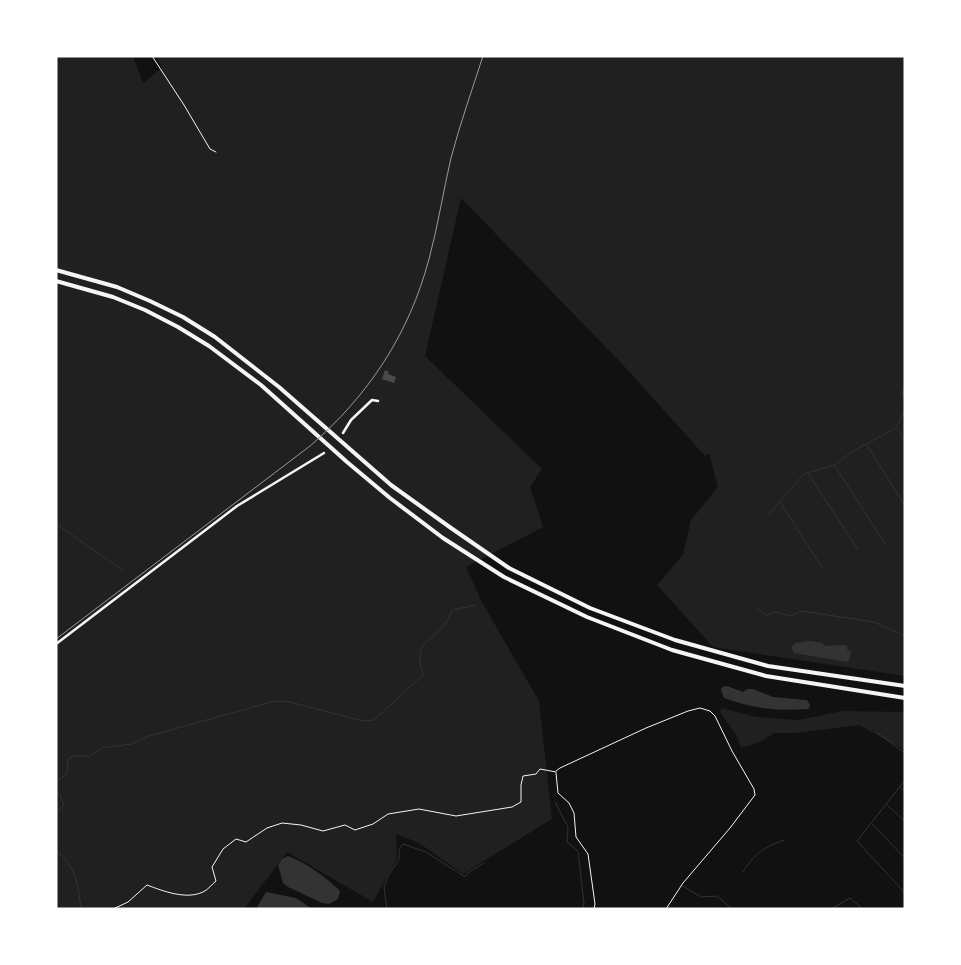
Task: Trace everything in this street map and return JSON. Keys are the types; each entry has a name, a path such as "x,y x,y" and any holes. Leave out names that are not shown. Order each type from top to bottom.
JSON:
{"highway":[{"path":"56,270 116,287 150,300 183,317 215,337 241,356 318,420 392,485 451,528 510,568 590,608 675,640 768,666 905,686"},
{"path":"56,281 113,297 145,310 210,346 238,367 390,498 443,538 504,577 578,613 672,650 766,676 905,698"}],"street":[{"path":"343,433 352,420 372,400 378,401"},
{"path":"56,644 237,506 324,453"}],"lane":[{"path":"152,56 210,149 216,152"}],"path":[{"path":"594,909 595,904 588,854 576,837 574,813 569,803 558,793 556,772 560,768 616,742 688,711 700,708 710,711 714,716 752,785 755,795 730,828 683,883 666,909"},
{"path":"114,909 128,902 147,885 166,892 189,895 204,892 216,881 212,867 223,849 236,840 246,842 267,828 282,823 301,825 323,831 345,825 355,830 373,824 388,814 419,809 456,816 512,807 521,802 523,776 536,774 540,769 556,772"}],"shaded area":[{"path":"56,56 133,56 143,83 162,68 156,56 905,56 905,676 713,647 657,585 683,555 691,520 718,487 709,453 705,456 624,366 461,198 425,356 542,469 530,487 543,527 466,567 482,602 539,701 552,819 463,874 419,843 396,834 397,859 373,902 287,852 244,909 56,909"},
{"path":"810,641 823,643 824,646 845,645 848,647 847,650 851,651 849,660 847,662 794,653 791,647 796,643"},
{"path":"727,686 743,692 747,689 753,689 773,697 807,700 810,705 809,709 786,710 745,705 724,698 721,690 722,687"},
{"path":"722,708 756,717 798,720 843,711 905,712 905,750 859,725 795,733 774,733 760,742 741,748 736,735 720,712"},
{"path":"288,856 309,866 339,890 338,899 329,904 322,903 283,883 278,865 282,859"},
{"path":"266,892 296,898 312,909 256,909"}],"building":[{"path":"385,370 389,372 388,374 396,377 394,383 382,379"}],"waterway":[{"path":"905,387 902,393 905,400"},
{"path":"769,514 804,474 835,465 853,451 896,428 905,409"},
{"path":"897,429 905,441"},
{"path":"867,445 905,506"},
{"path":"835,466 886,545"},
{"path":"808,473 858,550"},
{"path":"780,502 823,569"},
{"path":"56,524 124,571"},
{"path":"56,782 67,774 68,759 73,756 90,756 102,748 132,744 149,736 275,701 290,702 363,721 374,720 423,675 420,663 422,648 441,629 448,620 452,610 476,605"},
{"path":"756,607 766,616 775,612 791,616 801,611 874,622 905,636"},
{"path":"877,733 905,753"},
{"path":"905,780 857,841 905,893"},
{"path":"900,787 905,791"},
{"path":"56,792 60,794 64,805 56,812"},
{"path":"555,802 568,827 567,842 578,851 584,904 582,909"},
{"path":"887,805 905,821"},
{"path":"872,824 905,858"},
{"path":"743,872 760,852 784,840"},
{"path":"387,909 384,887 388,876 399,860 399,850 403,844 426,852 465,877 469,872 484,863"},
{"path":"56,850 63,856 75,876 81,909"},
{"path":"683,886 701,897 717,896 732,909"},
{"path":"831,909 850,898 863,909"}],"railway":[{"path":"56,639 310,446 351,406 368,384 398,338 421,286 432,247 451,158 483,56"}]}
